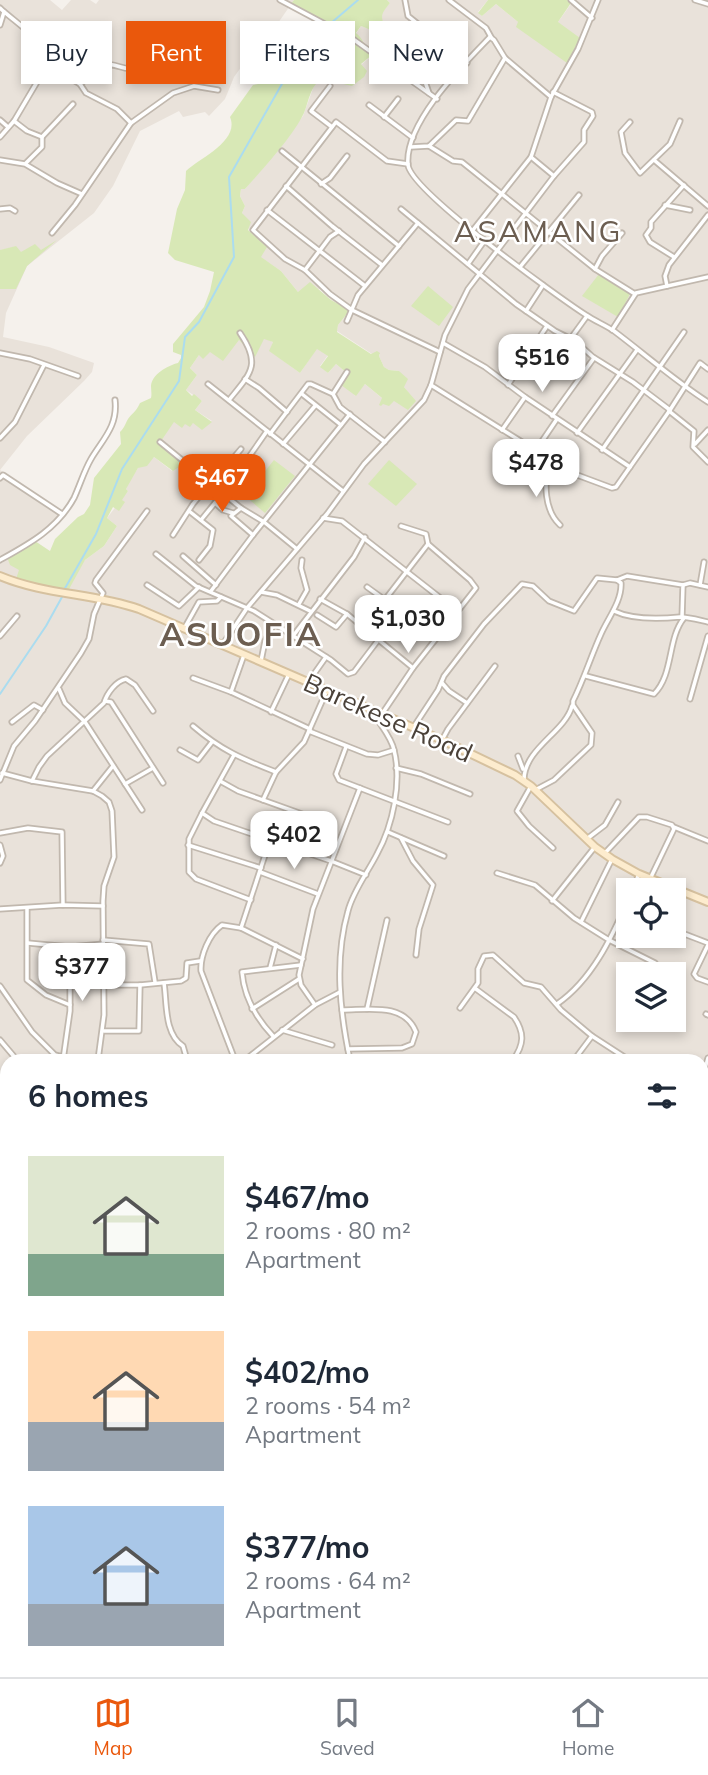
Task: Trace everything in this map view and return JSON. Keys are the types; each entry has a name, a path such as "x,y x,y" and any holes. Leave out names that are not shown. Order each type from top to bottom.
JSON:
{"main road":[{"name":"Barekese Road","path":"0,576 48,591 101,598 129,605 442,740 523,781 595,847 648,878"},
{"name":"Barekese Road","path":"686,893 708,902"}],"street":[{"path":"280,0 353,39 437,99"},
{"path":"222,646 260,592 385,442 424,400 431,386 443,342 467,289 525,212 584,142 584,130 593,114 552,94 505,58 486,28 449,0"},
{"path":"571,0 592,18"},
{"path":"473,230 531,157 552,94 578,49 598,0"},
{"path":"695,0 707,3"},
{"path":"405,1 408,16 414,21"},
{"path":"0,8 21,27"},
{"path":"0,25 5,12"},
{"path":"468,62 491,37"},
{"path":"429,146 456,120 468,121 505,58"},
{"path":"0,137 14,121 36,84"},
{"path":"80,84 86,93 117,109 131,123"},
{"path":"426,84 430,94"},
{"path":"450,84 424,114 413,138 408,164 420,185 543,285 612,330 708,402"},
{"path":"52,233 131,123 164,98 191,86 218,90"},
{"path":"330,86 311,111 332,127"},
{"path":"384,117 398,99"},
{"path":"25,164 42,148 42,137 73,104"},
{"path":"369,105 413,138"},
{"path":"0,120 8,127"},
{"path":"14,121 27,131 42,137"},
{"path":"630,121 621,132 625,153 640,173 670,144 680,121"},
{"path":"408,164 387,161 336,122 253,230 285,259 305,270 352,310 440,352"},
{"path":"411,147 429,146 453,161 462,162 594,269 635,294"},
{"path":"282,151 399,246"},
{"path":"321,184 330,178 347,156"},
{"path":"531,157 554,176"},
{"path":"0,160 25,164 82,194"},
{"path":"654,160 708,206 703,220"},
{"path":"674,257 646,237 652,222 684,185"},
{"path":"286,186 382,265"},
{"path":"520,267 579,195"},
{"path":"665,205 690,211"},
{"path":"0,209 10,208 15,211"},
{"path":"401,209 526,311 570,338 594,358 645,390 670,410 694,431 695,450 708,461"},
{"path":"267,210 365,286"},
{"path":"667,286 665,274 674,257 708,215"},
{"path":"347,321 358,295 418,223"},
{"path":"305,270 332,234 339,231"},
{"path":"594,269 622,233"},
{"path":"467,264 485,240"},
{"path":"612,330 635,294 708,277"},
{"path":"526,311 543,285"},
{"path":"570,338 587,316"},
{"path":"508,385 547,326"},
{"path":"602,450 684,332"},
{"path":"229,400 252,369 253,361 240,333"},
{"path":"443,342 485,367 552,416 630,467"},
{"path":"578,433 637,350"},
{"path":"0,353 30,359 78,376"},
{"path":"552,416 594,358"},
{"path":"431,386 536,450 549,464 614,488 700,363 708,369"},
{"path":"1,436 18,418 44,365"},
{"path":"333,394 347,372"},
{"path":"245,379 287,412"},
{"path":"201,520 309,383 333,394 341,407 385,442"},
{"path":"208,384 344,491"},
{"path":"301,393 341,425"},
{"path":"502,430 525,397"},
{"path":"0,560 31,543 63,515 75,496 90,461 110,432 116,409 115,400"},
{"path":"283,444 315,406"},
{"path":"211,592 350,414"},
{"path":"536,450 557,419"},
{"path":"693,445 708,430"},
{"path":"160,442 241,508 264,522 297,549"},
{"path":"233,480 224,469 241,449"},
{"path":"549,464 544,484 550,514 559,525"},
{"path":"0,478 3,475 63,515"},
{"path":"173,536 211,482"},
{"path":"215,503 223,510 233,513 241,508"},
{"path":"0,780 14,746 43,710 89,639 94,614 103,591 96,580 148,511"},
{"path":"189,511 212,528 214,533 210,546 199,560"},
{"path":"233,513 232,517 253,535"},
{"path":"323,518 342,521 457,611"},
{"path":"382,714 413,668 474,592 475,585 429,544 426,534 401,526"},
{"path":"293,636 354,557 365,537"},
{"path":"363,628 429,544"},
{"path":"156,554 198,587 247,608 326,657 348,674 352,674 398,612 411,602"},
{"path":"183,556 216,585"},
{"path":"299,604 307,590 301,568 302,560"},
{"path":"700,585 704,562"},
{"path":"413,727 444,677 517,587 528,583 549,600 575,611 597,578 617,580 627,576 708,587"},
{"path":"524,771 538,750 568,718 602,632 614,611 621,591 621,583 617,580"},
{"path":"147,585 180,606 198,587"},
{"path":"586,676 654,694 664,678 676,631 683,617 683,585"},
{"path":"367,587 385,600"},
{"path":"260,592 277,595 310,611"},
{"path":"185,627 199,601 217,601 221,597"},
{"path":"320,599 347,614 413,668"},
{"path":"614,611 627,617 683,617 708,621"},
{"path":"317,615 336,627 347,614"},
{"path":"0,636 17,616"},
{"path":"261,662 265,641 274,624"},
{"path":"690,699 708,636"},
{"path":"232,692 244,655"},
{"path":"309,682 326,657"},
{"path":"442,740 495,666"},
{"path":"271,712 289,674"},
{"path":"193,678 232,692 346,747 373,755 394,750"},
{"path":"32,781 38,766 85,722 120,680 126,679 135,685 153,711"},
{"path":"442,683 467,704"},
{"path":"59,687 62,699 85,722 142,810"},
{"path":"263,800 276,772 299,750 327,690"},
{"path":"105,701 111,702 163,783"},
{"path":"12,722 34,705 43,710"},
{"path":"552,848 517,811 533,788 554,780 591,745 592,733 573,705"},
{"path":"349,1054 340,992 341,951 348,911 388,832 396,768 394,750 373,710"},
{"path":"193,726 234,755 276,772"},
{"path":"180,750 198,760 212,742"},
{"path":"346,747 337,778 447,822"},
{"path":"234,755 188,839 188,866 191,876 251,900"},
{"path":"518,756 524,771 523,781"},
{"path":"93,792 113,766"},
{"path":"125,784 153,768"},
{"path":"396,768 421,774 470,794"},
{"path":"2,773 93,792 109,802 114,827 114,857 104,886 104,1031 100,1054"},
{"path":"220,781 238,791 313,818 315,825 305,852"},
{"path":"315,1005 299,979 302,962 318,894 360,788"},
{"path":"586,839 605,825 618,802"},
{"path":"202,813 214,821 366,875"},
{"path":"604,853 639,817 663,821 708,841"},
{"path":"650,878 674,827"},
{"path":"0,834 28,828 62,832 63,905"},
{"path":"388,832 444,856"},
{"path":"401,838 412,861 433,885 419,929 416,955"},
{"path":"242,928 270,841"},
{"path":"0,845 3,856 0,863"},
{"path":"188,845 261,870 318,894"},
{"path":"552,901 595,847"},
{"path":"581,922 612,859"},
{"path":"497,873 535,885 581,922 653,962"},
{"path":"637,878 639,874"},
{"path":"0,909 63,905 103,906"},
{"path":"27,909 27,980 46,995 70,1005"},
{"path":"367,1009 387,920"},
{"path":"233,1054 207,989 200,961 217,928 226,925 242,928 302,962"},
{"path":"557,1003 566,997 592,968 616,930"},
{"path":"686,935 708,944 694,974 708,982"},
{"path":"28,943 71,947 103,942 149,944 155,983"},
{"path":"270,968 276,945"},
{"path":"64,1054 70,1005 71,947"},
{"path":"460,1008 475,989 484,956 490,954 524,984 541,987 578,1025 620,1054"},
{"path":"104,985 139,985 185,980 187,963 200,961"},
{"path":"274,1036 252,1009 242,972 302,962"},
{"path":"252,1009 299,979"},
{"path":"164,983 171,1030 183,1046 185,1054"},
{"path":"104,1031 139,1031 139,985"},
{"path":"0,986 32,1032 54,1054"},
{"path":"475,989 516,1020 523,1040 517,1054"},
{"path":"254,1054 315,1005 340,992"},
{"path":"342,1010 396,1011 413,1024 416,1032 412,1044 402,1048 348,1049"},
{"path":"282,1030 332,1045"},
{"path":"578,1054 592,1036"},
{"path":"0,1040 12,1054"}],"shaded area":[{"path":"0,0 50,0 62,10 71,0 90,0 96,4 99,0 294,0 279,21 240,21 240,69 225,99 209,116 205,112 183,117 179,111 140,131 113,186 94,213 27,266 6,313 3,337 49,347 94,363 92,372 84,381 27,436 0,470"},
{"path":"387,0 488,0 478,12 482,16 496,4 518,22 558,22 571,4 567,0 708,0 708,1054 0,1054 0,470 65,514 38,539 7,557 78,569 85,560 104,546 117,526 107,518 128,491 128,484 138,468 154,457 172,471 182,461 158,444 174,421 185,424 212,421 195,410 202,401 186,390 197,375 190,368 199,355 239,340 245,345 264,338 273,342 270,351 300,373 317,348 328,355 320,366 328,373 336,364 348,374 355,396 365,384 383,399 383,404 411,396 404,387 399,371 384,367 380,354 372,354 337,331 338,325 350,310 331,300 320,289 298,292 281,271 260,257 242,213 245,206 240,196 241,189 245,189 303,116 315,84 355,84 355,70 369,58 369,84 468,84 468,21 382,21 381,13 390,3"},
{"path":"361,26 369,29 369,58 356,34"}],"green space":[{"path":"294,0 387,0 390,3 383,14 383,21 369,21 369,29 361,26 356,33 369,52 369,57 361,64 367,71 364,77 355,84 355,21 318,21 290,5"},
{"path":"488,0 567,0 571,3 558,22 580,38 567,63 516,27 518,22 496,4 482,16 478,13"},
{"path":"316,84 293,131 245,189 241,189 240,196 245,206 242,213 251,222 248,230 267,247 261,257 281,271 298,292 310,282 331,300 350,310 338,325 337,332 371,354 377,351 380,353 384,367 399,371 408,379 404,387 416,401 408,410 394,401 389,406 381,406 379,405 382,398 365,384 356,396 341,385 348,374 336,364 328,373 320,367 328,356 317,349 300,373 269,351 273,342 264,339 255,357 239,340 223,361 210,352 203,359 199,355 190,368 197,375 186,390 202,401 195,410 212,422 202,430 193,423 190,427 185,424 182,428 174,422 159,444 182,461 179,467 173,471 154,457 147,466 138,468 126,489 128,491 122,500 125,502 119,511 113,507 107,518 117,526 104,546 85,560 68,591 16,579 19,570 10,565 7,557 35,541 50,551 55,539 84,514 90,505 94,478 121,444 120,432 128,419 140,403 151,398 152,382 157,374 178,363 181,358 181,355 173,352 173,344 204,307 214,272 175,260 168,253 177,209 185,190 186,171 224,141 232,126 230,117 253,85"},
{"path":"57,240 27,266 16,289 0,289 0,250 16,246 21,252 35,244 41,250"},
{"path":"599,274 630,294 618,317 582,296"},
{"path":"428,286 453,307 439,326 411,306"},
{"path":"274,460 295,476 265,513 245,496"},
{"path":"389,460 417,484 396,506 368,484"}],"waterway":[{"path":"64,590 96,534 122,469 179,381 185,337 199,322 234,257 229,177 303,47 358,0"},
{"path":"0,694 46,626 62,597"}],"district":[{"name":"ASAMANG","path":"538,232"},
{"name":"ASUOFIA","path":"241,634"}]}
